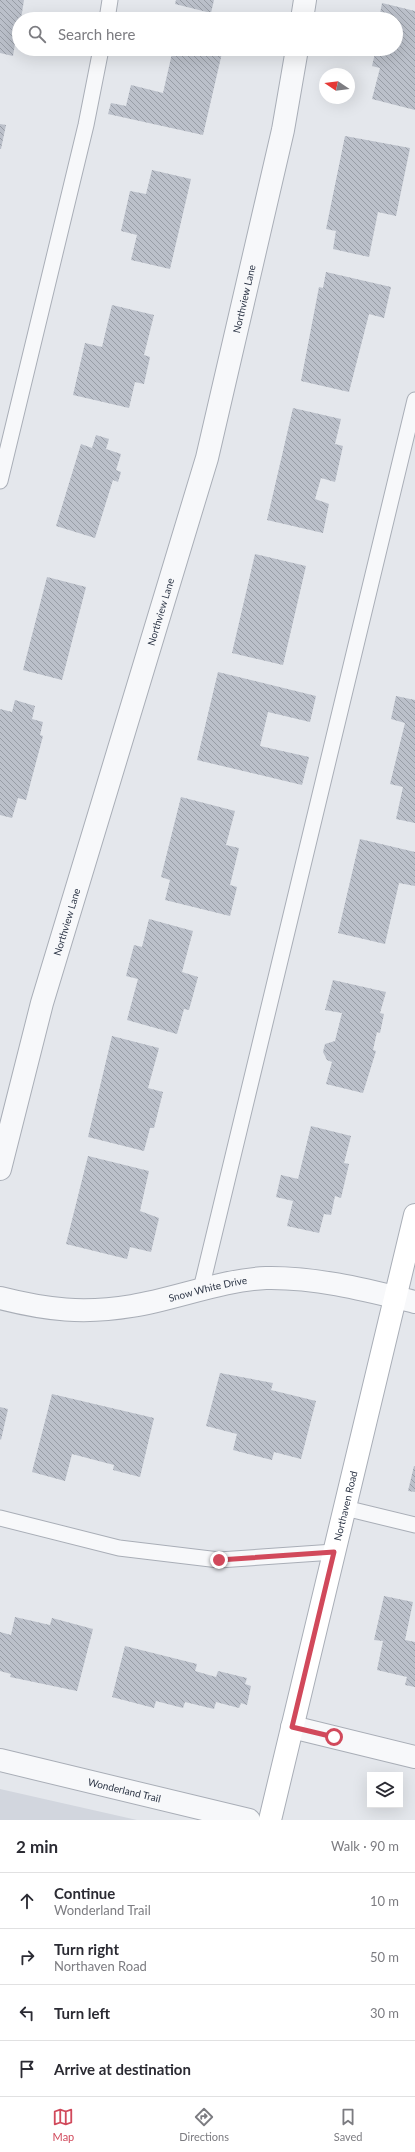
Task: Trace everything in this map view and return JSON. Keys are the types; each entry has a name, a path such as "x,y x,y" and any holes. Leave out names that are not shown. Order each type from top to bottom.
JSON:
{"street":[{"path":"303,12 305,0"},
{"name":"Northview Lane","path":"0,1169 44,996 207,458 283,130 296,56"},
{"name":"Northaven Road","path":"270,1820 344,1508 405,1300 415,1215"},
{"name":"Snow White Drive","path":"0,1298 36,1308 72,1312 132,1306 200,1289 272,1279 322,1282 405,1300"},
{"path":"292,1727 415,1757"},
{"name":"Wonderland Trail","path":"0,1760 249,1820"}],"lane":[{"path":"108,12 110,0"},
{"path":"0,481 86,126 100,56"},
{"path":"200,1289 415,400"},
{"path":"344,1508 415,1525"},
{"path":"0,1518 119,1548 219,1560 334,1552"}],"shaded area":[{"path":"0,1789 137,1820 0,1820"}],"building":[{"path":"0,0 24,0 22,12 12,12 12,56 0,53"},
{"path":"176,0 214,0 211,12 175,4"},
{"path":"382,3 415,11 415,110 372,99 380,68 372,66 374,56 403,56 403,12 380,12"},
{"path":"171,56 221,56 203,135 108,114 111,103 126,106 131,85 163,93"},
{"path":"0,124 6,125 1,149 0,149"},
{"path":"345,136 410,148 396,216 378,212 369,257 333,249 336,231 326,229"},
{"path":"152,170 191,179 170,269 131,260 137,235 121,231 130,191 146,194"},
{"path":"326,272 391,287 384,318 369,314 349,392 301,381 319,287 323,288"},
{"path":"112,305 154,315 144,355 150,357 144,384 135,382 129,408 73,395 85,343 102,347"},
{"path":"293,408 341,419 335,444 343,446 335,482 321,478 315,499 329,504 323,533 267,520"},
{"path":"96,435 109,439 106,449 121,454 116,470 121,472 118,482 113,480 95,538 56,526 81,444 92,448"},
{"path":"255,554 306,566 283,665 232,653"},
{"path":"47,577 86,587 62,680 23,670"},
{"path":"218,672 316,696 310,722 268,712 260,746 309,757 302,785 197,760"},
{"path":"396,696 415,700 415,823 396,819 403,787 390,784 405,723 391,719"},
{"path":"15,700 35,706 32,719 43,722 40,735 43,736 26,800 18,798 12,818 0,815 0,709 12,712"},
{"path":"181,797 235,811 226,845 239,848 230,885 237,887 230,916 165,900 170,880 161,877"},
{"path":"360,839 415,852 415,886 399,883 385,944 338,933"},
{"path":"149,919 193,931 182,972 198,977 189,1010 184,1009 177,1034 127,1020 138,979 126,976 134,945 142,947"},
{"path":"333,980 386,992 380,1013 384,1014 380,1033 377,1032 373,1050 376,1051 363,1093 326,1084 332,1062 327,1060 323,1052 325,1044 335,1041 342,1013 325,1010"},
{"path":"112,1036 159,1048 148,1088 163,1092 154,1128 150,1128 144,1151 88,1137"},
{"path":"311,1126 351,1136 344,1163 349,1164 341,1198 335,1196 331,1215 324,1214 319,1233 287,1226 293,1201 276,1197 281,1175 298,1179"},
{"path":"88,1156 149,1171 140,1211 159,1218 151,1252 130,1247 127,1259 66,1244"},
{"path":"220,1373 273,1383 271,1390 316,1401 301,1459 274,1452 272,1460 233,1450 237,1434 206,1426"},
{"path":"52,1394 154,1418 140,1477 113,1470 114,1465 72,1454 65,1481 32,1472"},
{"path":"0,1407 8,1409 1,1440 0,1439"},
{"path":"415,1466 415,1492 408,1491"},
{"path":"384,1596 413,1602 405,1640 415,1642 415,1687 405,1685 407,1677 377,1670 383,1641 374,1640"},
{"path":"15,1617 50,1625 52,1618 93,1629 77,1691 10,1677 11,1674 0,1671 0,1632 11,1635"},
{"path":"125,1646 197,1664 195,1671 216,1677 218,1671 247,1678 245,1684 251,1686 247,1705 241,1703 239,1708 216,1702 214,1709 185,1702 183,1708 156,1701 154,1708 112,1697"}],"route":[{"path":"219,1560 334,1552 292,1727 334,1737"}]}
